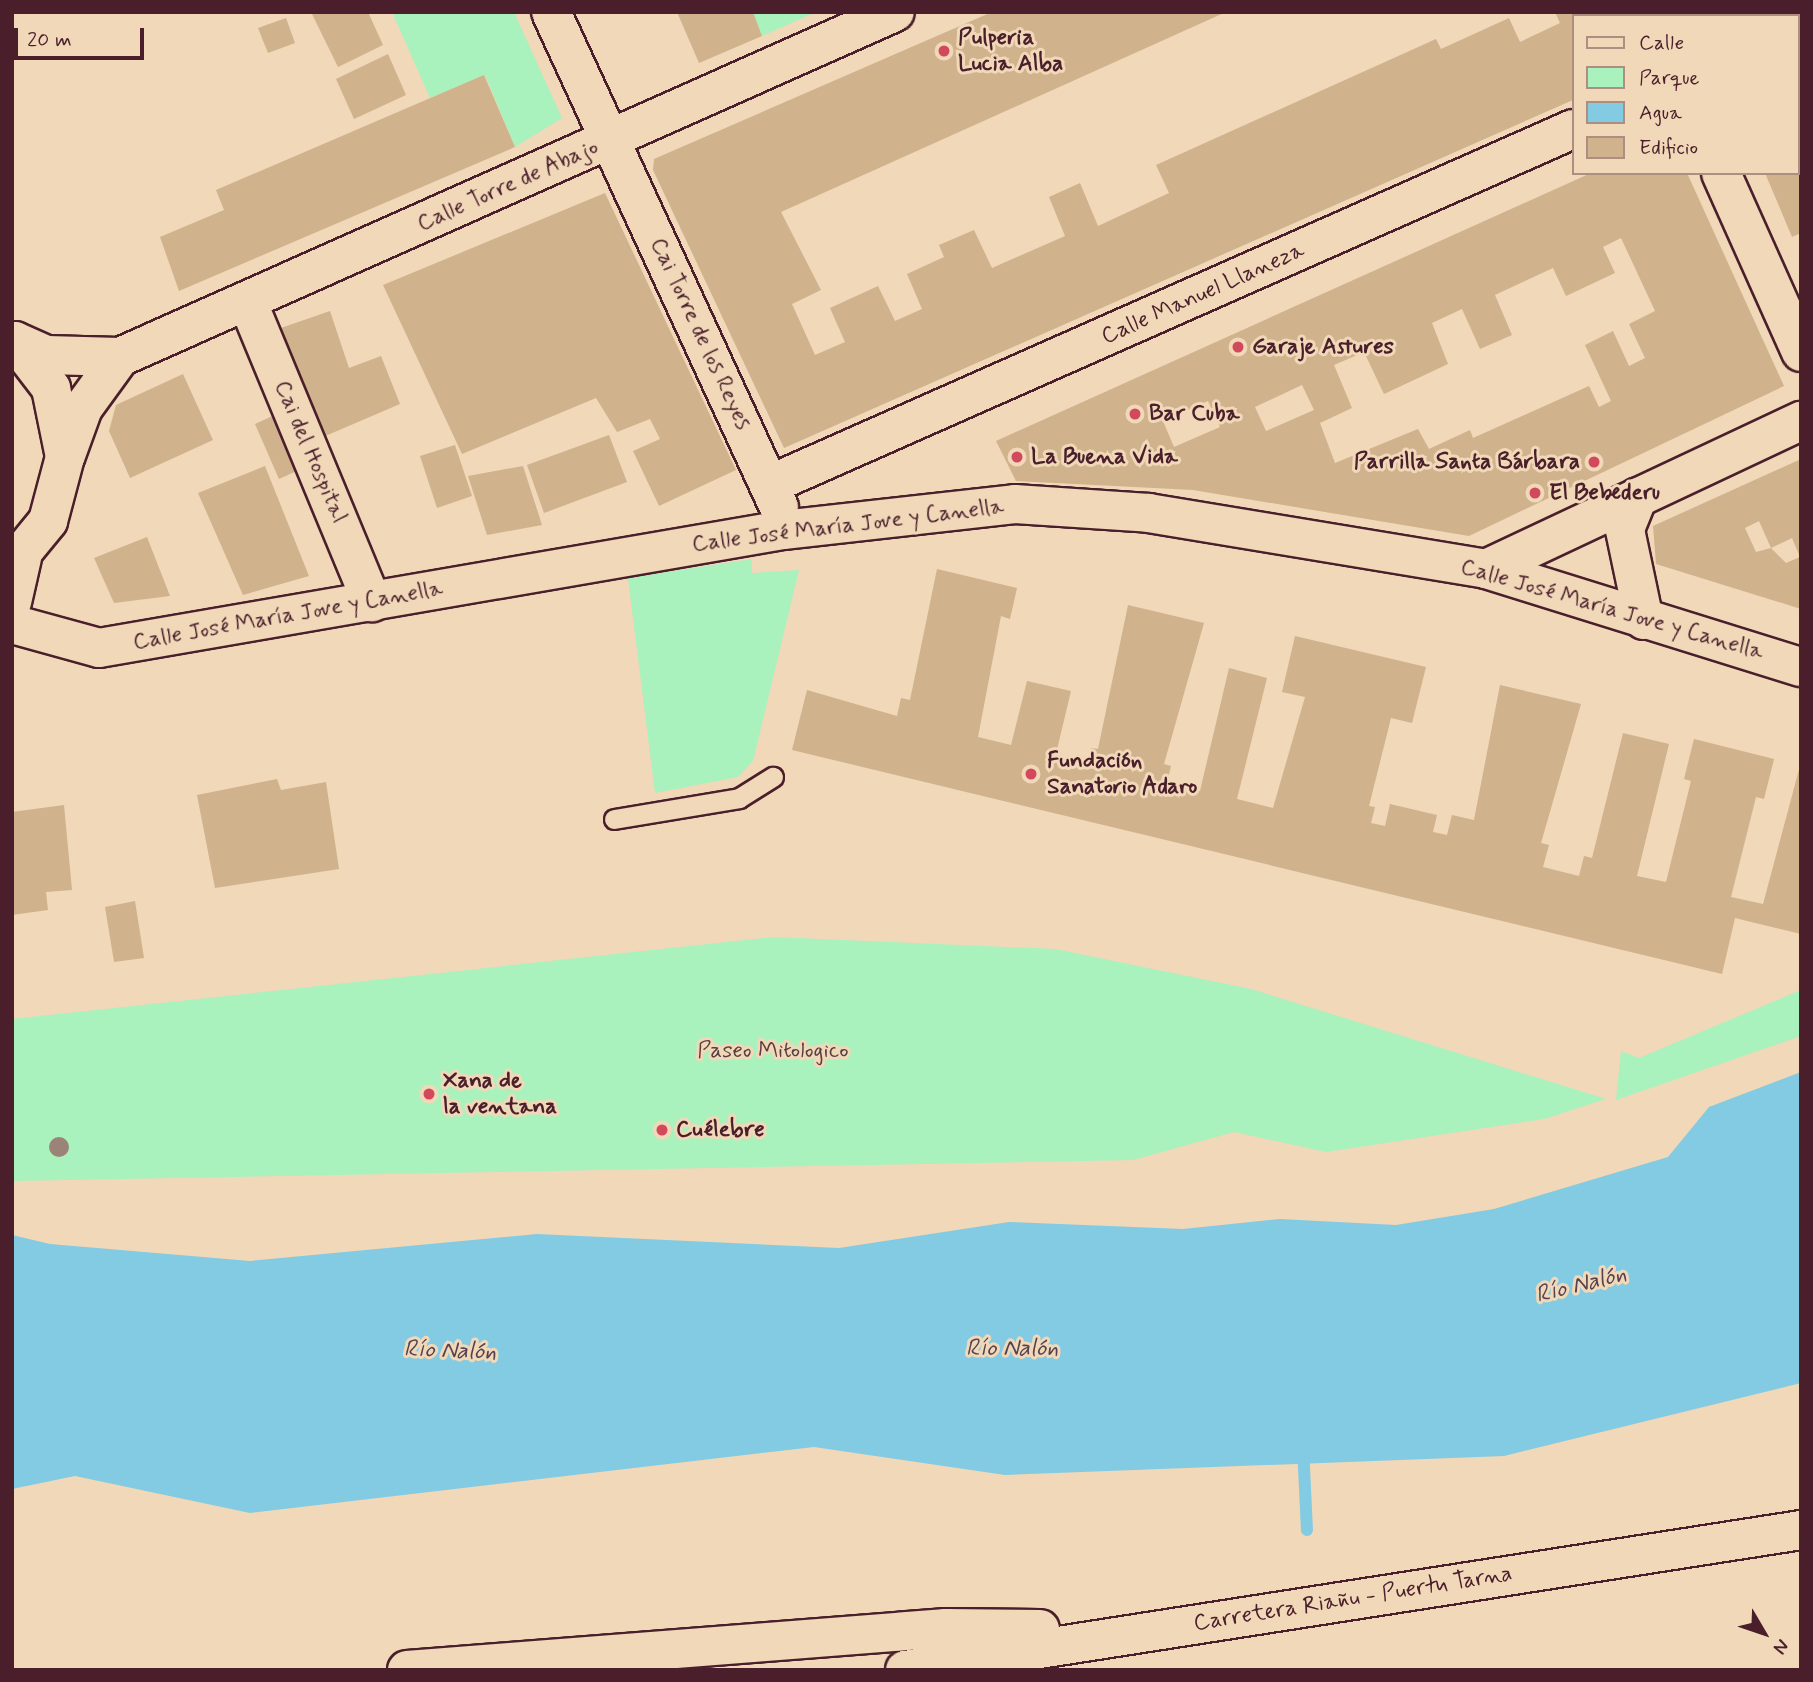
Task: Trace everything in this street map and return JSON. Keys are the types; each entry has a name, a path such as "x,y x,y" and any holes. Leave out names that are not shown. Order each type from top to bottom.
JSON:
{"street":[{"name":"Cai Torre de los Reyes","path":"551,12 769,485 783,530"},
{"name":"Calle Torre de Abajo","path":"13,340 47,355 120,357 248,303 895,12"},
{"name":"Calle Manuel Llaneza","path":"769,485 1572,129"},
{"path":"1722,175 1801,352"},
{"name":"Cai del Hospital","path":"248,303 372,602"},
{"path":"13,340 51,388 65,457"},
{"path":"12,602 17,561 48,520 65,457 83,408 120,357"},
{"path":"1486,569 1801,421"},
{"path":"822,524 822,484 832,458"},
{"path":"1638,497 1625,530 1644,621"},
{"name":"Calle José María Jove y Canella","path":"12,624 99,648 783,530 1016,504 1149,513 1486,569 1644,621 1801,667"},
{"name":"Carretera Riañu - Puertu Tarna","path":"905,1670 1801,1530"},
{"path":"407,1670 946,1628 1151,1631"},
{"path":"954,1670 996,1654"}],"lane":[{"path":"614,819 739,798 773,778"}],"green space":[{"path":"392,12 514,12 562,118 515,147 485,75 430,98"},
{"path":"753,12 816,12 762,36"},
{"path":"752,559 752,573 799,570 753,761 738,777 655,793 628,578"},
{"name":"Paseo Mitologico","path":"774,937 1055,949 1251,989 1606,1099 1544,1119 1326,1152 1234,1132 1133,1160 12,1181 12,1019"},
{"path":"1801,990 1801,1036 1616,1100 1621,1051 1639,1058"}],"water":[{"name":"Río Nalón","path":"1801,1072 1801,1383 1504,1456 1005,1475 814,1447 250,1513 75,1476 12,1489 12,1235 50,1244 250,1261 537,1234 839,1248 1009,1222 1183,1229 1280,1219 1396,1225 1494,1209 1668,1157 1709,1107"}],"building":[{"path":"311,12 368,12 383,45 338,67"},
{"path":"677,12 753,12 762,36 699,63"},
{"path":"992,12 1226,12 781,212 821,290 792,304 815,355 845,342 830,308 878,286 895,321 922,309 907,274 944,257 939,245 974,230 992,268 1065,236 1049,197 1080,183 1098,226 1169,193 1156,165 1436,39 1441,49 1509,18 1520,42 1560,23 1555,12 1587,14 1572,14 1572,100 784,448 653,170 654,159"},
{"path":"1690,12 1764,12 1760,14"},
{"path":"286,18 295,43 268,53 258,28"},
{"path":"388,54 406,95 354,119 336,79"},
{"path":"484,75 515,147 179,291 160,237 224,210 216,190"},
{"path":"1801,92 1801,233 1792,237 1766,175 1799,175"},
{"path":"1587,175 1688,175 1784,386 1469,536 1193,490 1016,481 996,441","holes":["1621,238 1655,311 1629,324 1645,358 1629,366 1613,331 1585,345 1611,401 1599,407 1589,386 1473,438 1470,430 1429,449 1418,429 1335,463 1320,423 1352,408 1334,365 1364,352 1384,394 1448,364 1432,323 1462,309 1480,349 1512,335 1495,295 1553,268 1566,296 1615,273 1603,247","1302,385 1314,410 1266,431 1255,407","1208,401 1220,427 1174,447 1163,421"]},
{"path":"605,193 736,470 659,506 633,451 660,439 650,419 617,432 596,398 462,454 383,285"},
{"path":"330,311 349,368 381,356 400,404 323,437 281,328"},
{"path":"183,374 213,440 130,478 109,431 116,405"},
{"path":"277,414 301,469 279,479 255,424"},
{"path":"609,435 627,482 544,513 527,465"},
{"path":"455,445 472,496 437,508 420,456"},
{"path":"1801,459 1801,609 1656,564 1653,526","holes":["1759,521 1771,548 1756,552 1745,528","1792,538 1800,557 1786,563 1771,548"]},
{"path":"265,466 309,576 243,595 198,493"},
{"path":"523,466 542,525 487,535 468,476"},
{"path":"147,537 170,596 114,603 94,558"},
{"name":"Fundación Sanatorio Adaro","path":"937,569 1017,588 1010,619 1001,616 978,737 1011,745 1027,681 1071,691 1054,762 1086,769 1091,748 1098,749 1128,605 1204,623 1164,764 1171,766 1167,783 1200,791 1229,668 1267,678 1237,799 1273,808 1305,697 1282,692 1295,636 1426,667 1412,723 1391,718 1369,806 1375,807 1371,823 1385,826 1390,804 1437,815 1433,832 1447,835 1452,815 1474,820 1500,685 1581,704 1541,843 1549,845 1543,867 1579,876 1584,856 1592,858 1623,733 1669,744 1637,876 1666,882 1691,781 1684,779 1694,739 1774,759 1764,799 1756,797 1731,897 1763,904 1801,762 1801,934 1735,918 1722,974 792,750 807,690 897,716 901,698 910,700"},
{"path":"277,779 281,790 326,782 339,869 215,888 197,795"},
{"path":"64,805 72,890 46,892 48,910 12,915 12,812"},
{"path":"135,901 144,958 114,962 105,907"}],"waterway":[{"path":"1303,1446 1307,1530"}],"place":[{"name":"Pulperia Lucia Alba","path":"944,51"},
{"name":"Garaje Astures","path":"1238,347"},
{"name":"Bar Cuba","path":"1135,414"},
{"name":"La Buena Vida","path":"1017,457"},
{"name":"Parrilla Santa Bárbara","path":"1594,462"},
{"name":"El Bebederu","path":"1535,493"},
{"name":"Fundación Sanatorio Adaro","path":"1031,774"},
{"name":"Xana de la ventana","path":"429,1094"},
{"name":"Cuélebre","path":"662,1130"}]}
